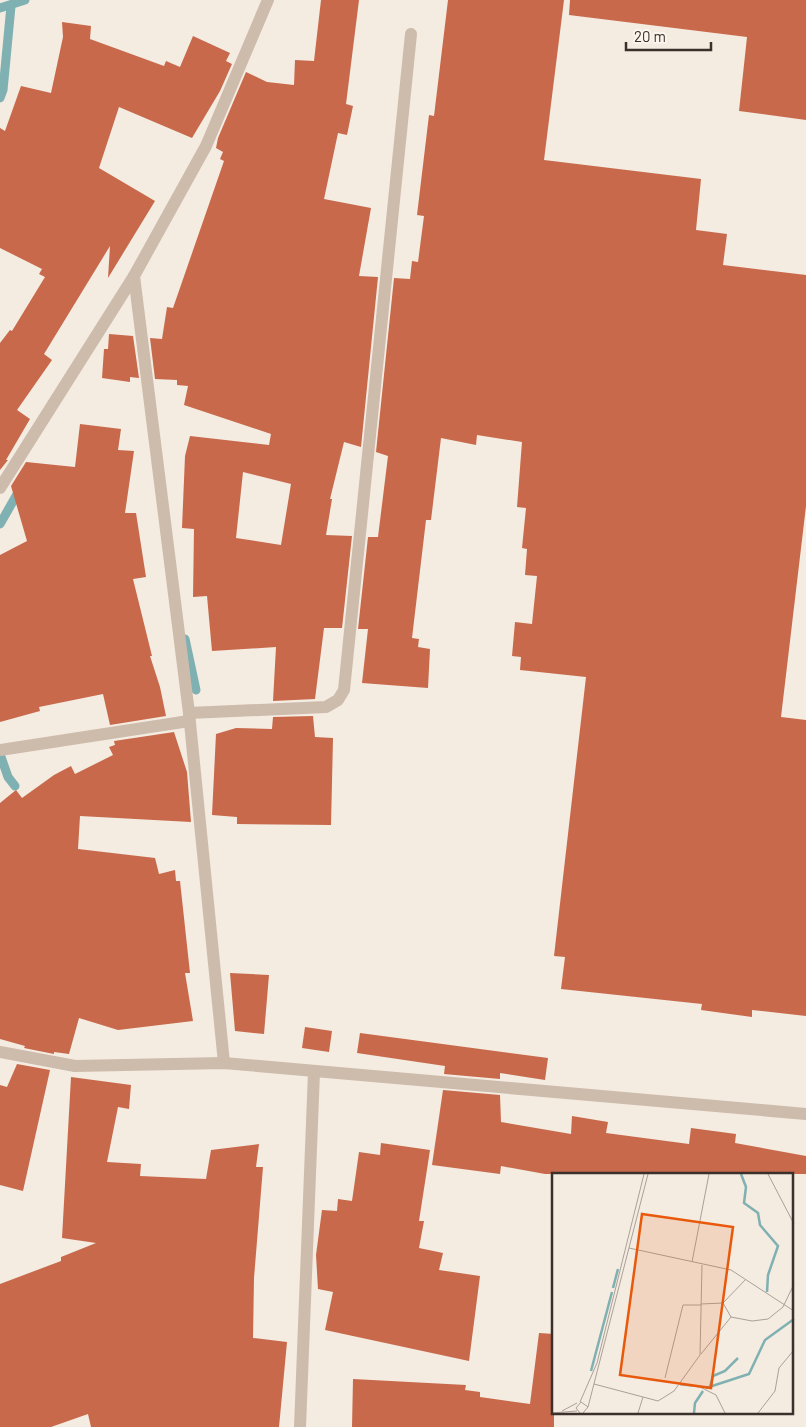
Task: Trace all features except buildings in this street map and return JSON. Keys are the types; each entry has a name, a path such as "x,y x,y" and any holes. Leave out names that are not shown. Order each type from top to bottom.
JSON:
{"street":[{"path":"0,488 134,276 206,146 268,0"},
{"path":"0,750 189,717 326,707 338,700 344,690 411,34"},
{"path":"134,276 189,717 224,1064"},
{"path":"0,1052 75,1066 224,1064 806,1114"},
{"path":"300,1427 314,1072"}],"waterway":[{"path":"0,8 25,0"},
{"path":"0,98 3,90 11,6"},
{"path":"0,524 20,489"},
{"path":"185,639 196,690"},
{"path":"0,754 8,777 15,786"}]}
